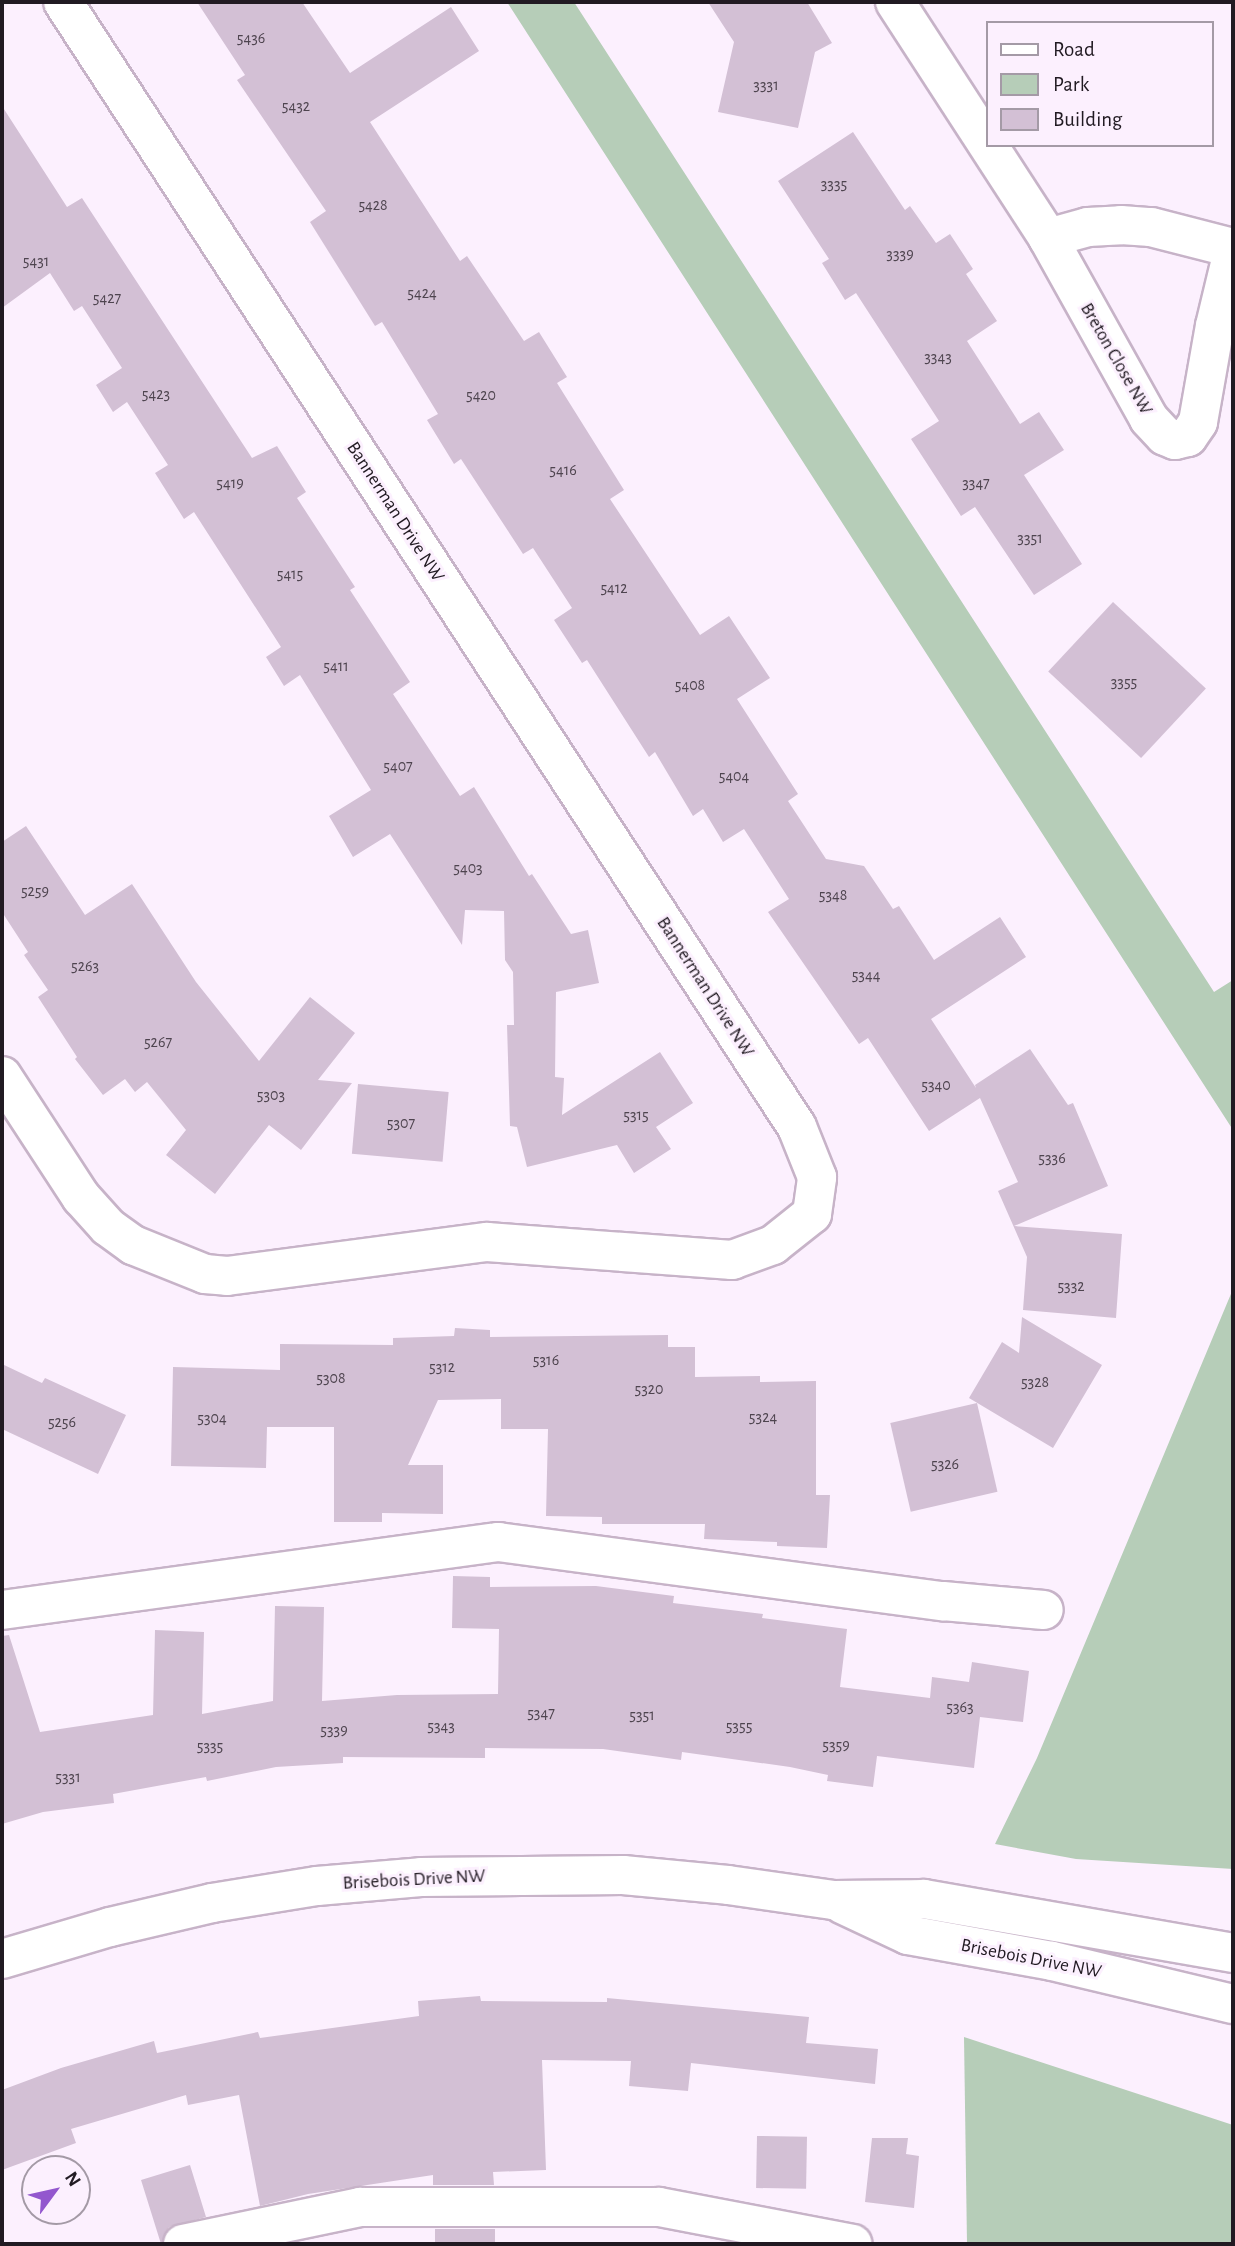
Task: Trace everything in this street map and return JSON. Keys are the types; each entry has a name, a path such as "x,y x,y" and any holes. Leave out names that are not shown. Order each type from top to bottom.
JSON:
{"street":[{"name":"Bannerman Drive NW","path":"2,1076 80,1197 108,1227 133,1245 205,1274 227,1276 487,1242 732,1260 773,1245 812,1214 817,1177 797,1127 63,2"},
{"name":"Breton Close NW","path":"895,2 986,142"},
{"name":"Breton Close NW","path":"989,147 1048,238 1149,419 1165,436 1175,440 1188,437 1198,422 1215,326 1233,249 1150,227 1121,225 1088,227 1048,238"},
{"path":"2,1610 498,1542 943,1601 1044,1610"},
{"name":"Brisebois Drive NW","path":"2,1959 110,1927 212,1903 317,1886 421,1877 623,1875 728,1885 834,1900 924,1899 1233,1953"},
{"name":"Brisebois Drive NW","path":"834,1900 908,1935 1052,1961 1233,2004"},
{"path":"183,2244 360,2207 659,2207 853,2244"}],"green space":[{"path":"507,2 574,2 1214,992 1233,980 1233,1130"},
{"path":"1233,1289 1233,1869 1076,1859 995,1844 1037,1758"},
{"path":"964,2037 1233,2125 1233,2244 967,2244"}],"building":[{"path":"197,2 302,2 350,73 451,7 479,51 370,122 460,261 467,256 524,341 539,332 567,377 557,383 624,490 610,499 700,635 729,616 770,678 737,699 798,794 788,801 826,859 864,866 893,909 899,906 934,960 1000,917 1026,957 931,1019 976,1088 975,1085 1030,1049 1068,1105 1073,1103 1108,1186 1014,1226 1122,1234 1116,1318 1023,1310 1027,1257 998,1191 1018,1182 980,1098 929,1131 868,1038 859,1044 768,912 789,899 744,829 723,842 703,809 693,816 655,752 649,757 587,660 582,663 554,620 572,608 533,548 523,554 461,459 454,464 427,420 438,414 382,322 375,326 310,222 326,211 237,80 245,75"},
{"path":"708,2 807,2 832,43 815,52 798,128 718,112 734,42"},
{"path":"2,106 67,207 82,198 252,458 277,446 306,492 297,498 355,587 350,590 410,682 393,694 460,796 474,787 529,876 532,874 571,934 588,930 599,983 556,992 555,1077 564,1078 562,1115 660,1052 693,1103 656,1127 671,1149 634,1173 617,1145 527,1167 517,1127 510,1126 507,1025 514,1025 513,972 505,960 504,911 465,910 462,945 390,834 353,857 329,816 371,790 300,675 284,686 266,657 281,647 194,512 184,519 155,473 168,465 127,402 113,412 96,385 122,368 82,306 74,311 50,273 2,308"},
{"path":"853,132 905,210 910,206 936,243 950,234 973,269 966,274 997,321 967,341 1020,424 1039,412 1064,450 1024,475 1082,564 1034,595 975,507 961,516 911,439 939,421 856,293 845,300 822,263 829,259 778,181"},
{"path":"1113,602 1206,689 1141,758 1048,671"},
{"path":"26,826 85,915 132,884 196,982 259,1061 310,997 355,1033 318,1080 352,1083 301,1150 269,1125 215,1194 166,1155 186,1130 147,1082 135,1092 125,1079 103,1095 75,1059 77,1057 38,997 48,990 24,955 28,952 2,912 2,842"},
{"path":"358,1084 449,1092 443,1162 352,1154"},
{"path":"1022,1317 1102,1365 1053,1448 969,1398 1002,1342 1019,1353"},
{"path":"455,1328 490,1330 490,1337 668,1335 668,1347 695,1347 695,1377 760,1376 760,1382 816,1381 816,1495 830,1495 827,1548 777,1546 777,1542 704,1539 705,1524 602,1524 602,1517 546,1516 548,1429 501,1429 501,1399 438,1400 408,1465 443,1465 443,1514 382,1513 382,1522 334,1522 334,1427 267,1427 266,1468 171,1466 173,1367 280,1370 280,1344 393,1345 393,1338 454,1336"},
{"path":"2,1364 42,1383 45,1378 126,1415 98,1474 2,1429"},
{"path":"977,1403 997,1492 911,1512 890,1423"},
{"path":"453,1576 490,1577 490,1587 596,1586 674,1596 673,1603 763,1614 762,1618 847,1629 840,1687 930,1698 932,1677 969,1682 972,1662 1029,1671 1023,1722 980,1717 974,1768 877,1756 873,1787 827,1781 828,1775 790,1767 682,1752 681,1760 603,1749 485,1748 485,1758 343,1757 343,1763 276,1767 207,1781 206,1777 113,1794 114,1803 43,1812 2,1824 2,1636 9,1635 40,1732 153,1715 155,1630 204,1632 202,1714 273,1701 275,1606 324,1607 322,1701 397,1695 498,1694 499,1629 452,1628"},
{"path":"480,1996 481,2001 607,2002 607,1998 809,2017 806,2043 878,2049 875,2084 691,2063 688,2091 629,2086 631,2061 542,2060 546,2170 493,2172 494,2185 433,2185 433,2175 308,2194 260,2206 239,2095 188,2105 186,2095 71,2129 76,2143 43,2155 21,2155 21,2163 2,2170 2,2090 61,2068 154,2041 157,2053 258,2032 260,2038 419,2016 418,2001"},
{"path":"757,2136 807,2137 806,2189 756,2188"},
{"path":"872,2138 908,2138 906,2154 919,2156 914,2208 865,2202"},
{"path":"190,2165 206,2217 169,2227 161,2244 141,2180"},
{"path":"435,2229 495,2229 495,2244 435,2244"}]}
